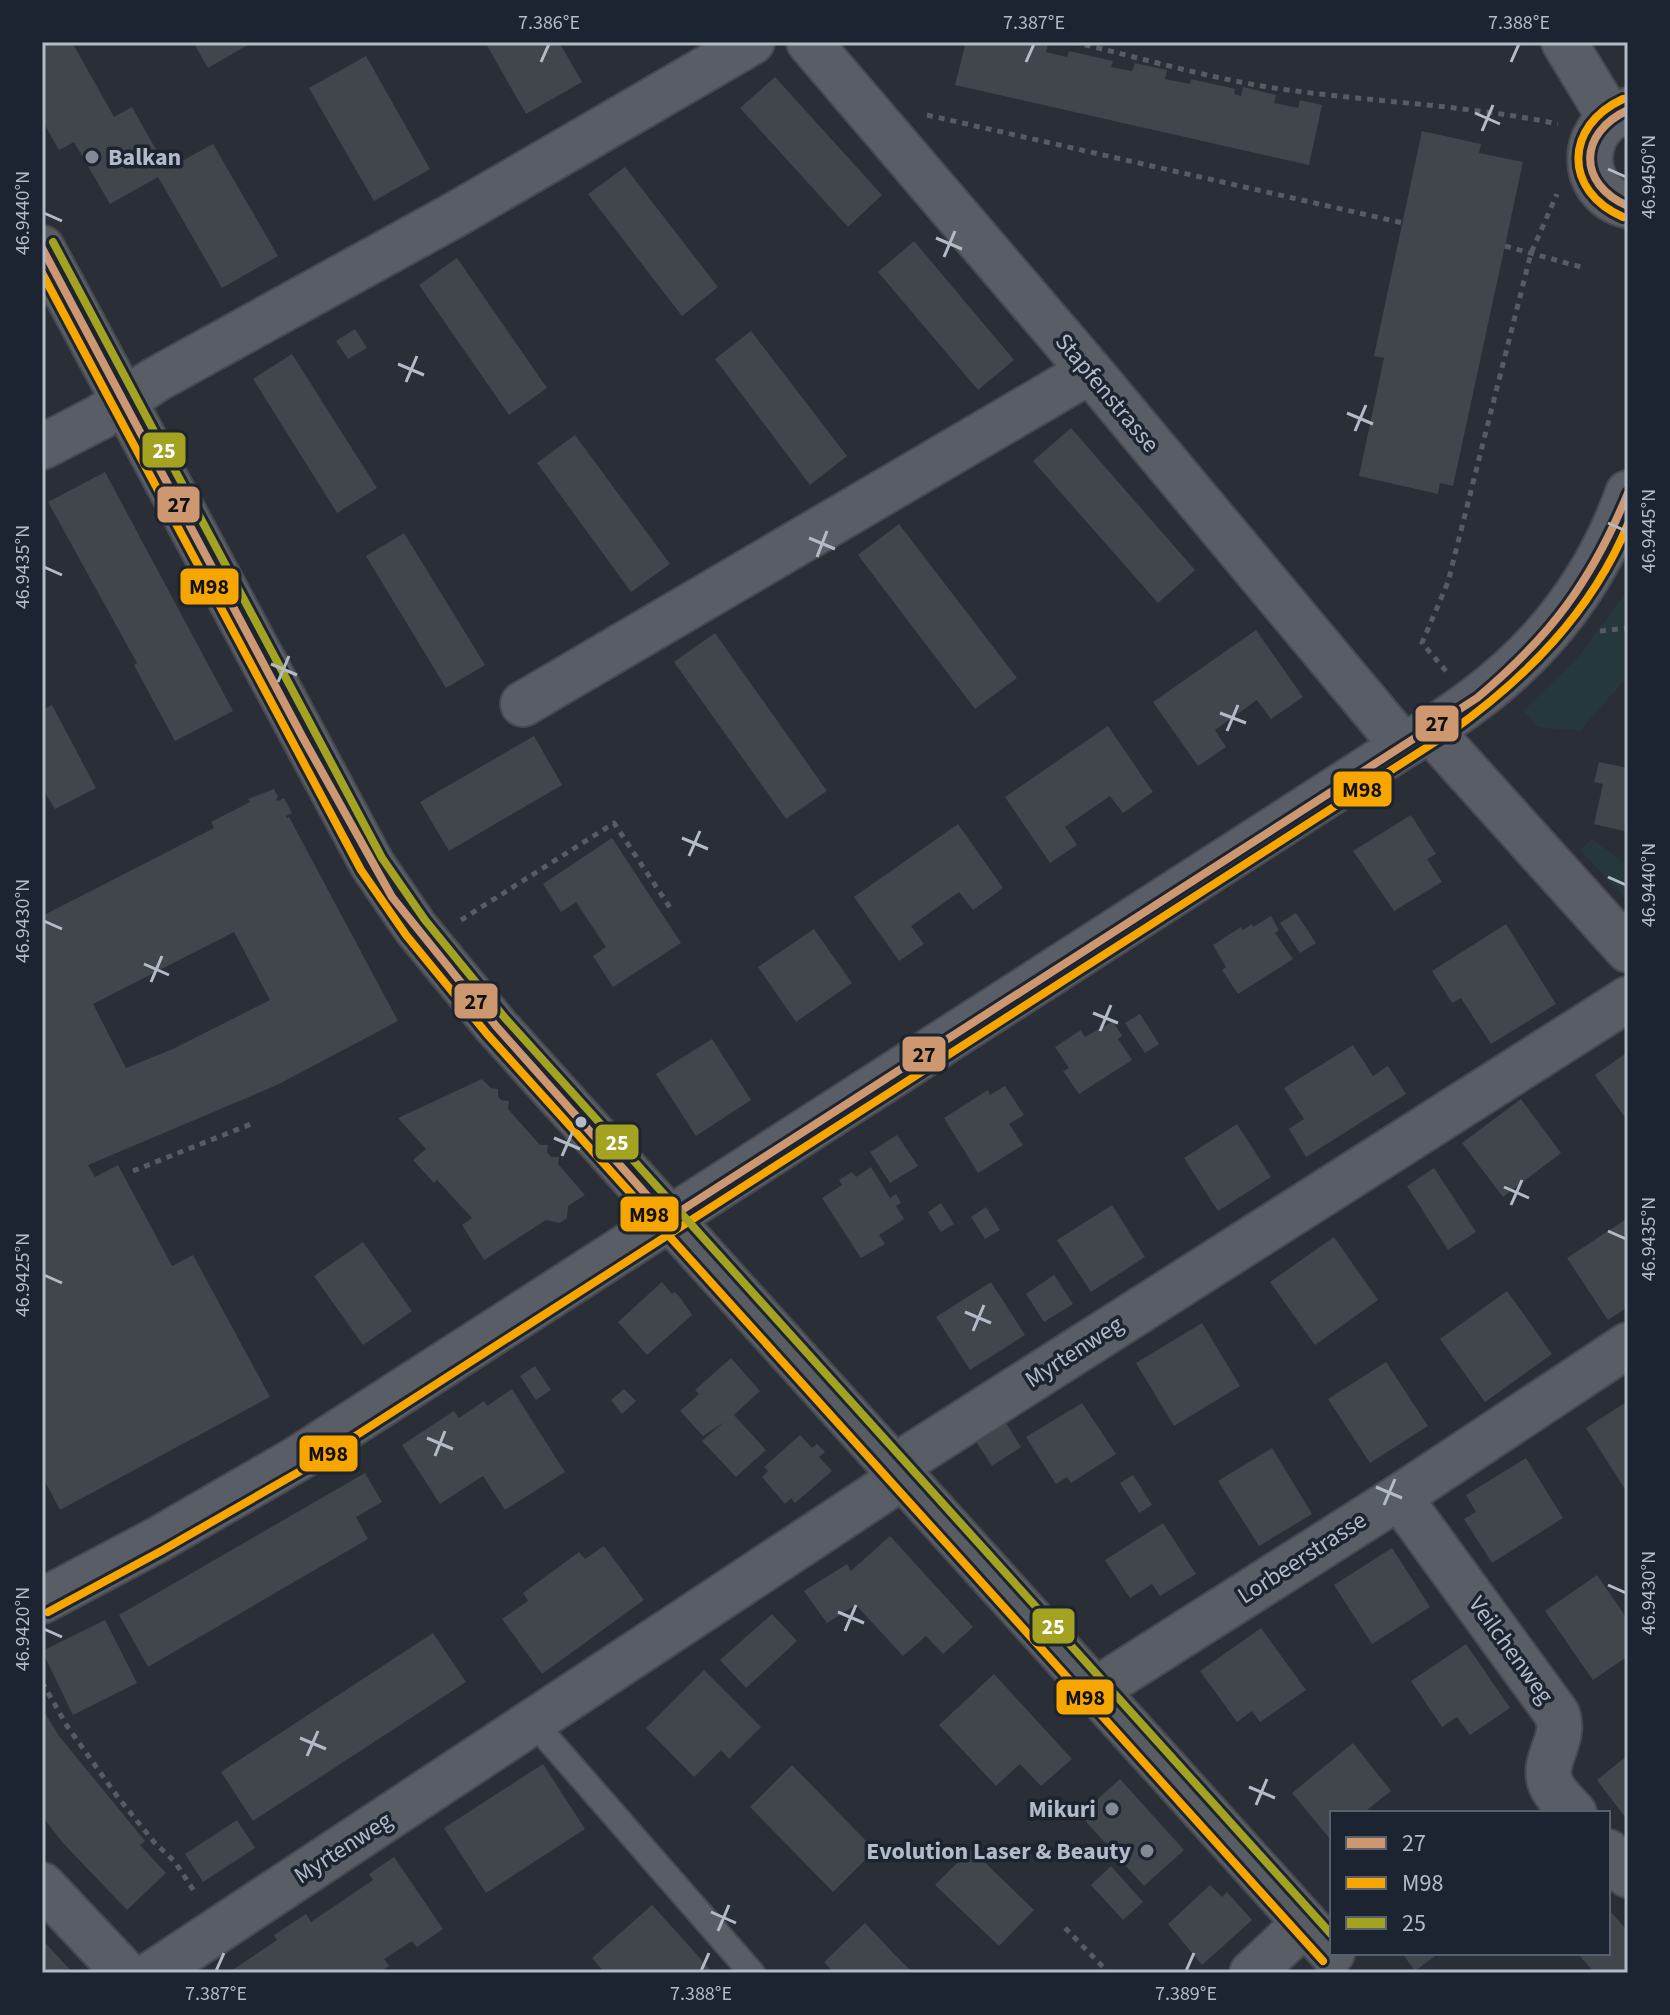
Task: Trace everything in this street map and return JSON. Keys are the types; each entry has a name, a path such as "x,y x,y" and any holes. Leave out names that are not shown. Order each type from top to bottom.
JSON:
{"street":[{"path":"42,447 100,417 155,380 444,220 752,42"},
{"name":"Stapfenstrasse","path":"809,42 1090,371 1417,738 1628,950"},
{"path":"1564,42 1619,114 1593,137 1590,169 1603,193 1628,206"},
{"path":"42,248 303,738 392,897 496,1026 1323,1943 1252,1973"},
{"path":"523,704 1090,371"},
{"path":"42,1601 157,1540 297,1459 1480,697 1510,671 1564,614 1606,547 1628,493"},
{"name":"Myrtenweg","path":"153,1973 883,1490 913,1455 926,1446 1628,999"},
{"name":"Lorbeerstrasse","path":"1094,1691 1399,1497 1628,1345"},
{"name":"Veilchenweg","path":"1399,1497 1557,1714 1561,1732 1549,1767 1549,1777 1554,1790 1572,1811"},
{"path":"1610,1854 1628,1875"},
{"path":"42,1885 125,1973"},
{"path":"1334,1955 1350,1973"}],"lane":[{"path":"534,1723 752,1973"}],"path":[{"path":"1073,42 1277,88 1504,113 1559,125"},
{"path":"922,114 1403,223"},
{"path":"1450,676 1422,643 1448,582 1531,253 1562,182"},
{"path":"1505,246 1581,267"},
{"path":"1591,632 1628,628"},
{"path":"459,920 614,823 673,912"},
{"path":"133,1171 251,1124"},
{"path":"42,1682 67,1726 144,1830 175,1862 219,1929"},
{"path":"1065,1928 1109,1973"}],"shaded area":[{"path":"1628,590 1628,676 1580,731 1538,727 1523,711 1579,656"},
{"path":"1592,839 1628,866 1628,901 1580,850"}],"building":[{"path":"42,42 72,42 114,117 132,107 167,169 213,144 278,256 222,288 158,177 110,204 74,142 59,150 42,120"},
{"path":"193,42 253,42 208,68"},
{"path":"485,42 559,42 582,82 526,114"},
{"path":"955,42 1003,42 1014,45 1014,42 1039,42 1048,44 1046,52 1067,57 1069,51 1113,61 1111,67 1132,71 1135,63 1167,70 1165,79 1190,84 1191,79 1235,89 1234,94 1241,96 1243,87 1276,95 1274,103 1298,108 1300,100 1322,105 1309,165 955,85 965,46"},
{"path":"366,56 430,169 374,201 309,88"},
{"path":"775,77 882,195 848,227 740,108"},
{"path":"1422,131 1481,144 1479,153 1523,162 1453,486 1440,483 1438,494 1359,476 1384,358 1374,356"},
{"path":"625,167 718,287 682,316 588,194"},
{"path":"914,241 1014,360 978,390 878,272"},
{"path":"457,258 547,388 509,415 419,285"},
{"path":"355,329 367,348 348,359 336,341"},
{"path":"751,331 847,456 810,485 715,359"},
{"path":"292,354 377,488 337,513 253,379"},
{"path":"1071,428 1195,570 1158,603 1033,461"},
{"path":"575,435 670,564 631,592 537,463"},
{"path":"105,472 233,711 175,741 134,665 137,663 48,502"},
{"path":"899,524 1017,678 975,709 858,555"},
{"path":"404,533 485,665 446,688 366,556"},
{"path":"1256,630 1303,697 1271,719 1257,700 1215,730 1226,747 1198,766 1153,702"},
{"path":"715,633 827,791 786,819 674,662"},
{"path":"52,705 96,788 55,809 42,788 42,710"},
{"path":"1108,726 1153,792 1123,813 1110,796 1065,827 1077,845 1050,863 1005,797"},
{"path":"534,736 562,785 449,851 420,802"},
{"path":"1599,762 1628,768 1628,832 1594,824 1603,784 1594,782"},
{"path":"274,789 278,801 284,798 292,813 287,818 398,1021 277,1085 88,1165 95,1177 118,1165 172,1266 193,1255 270,1397 60,1510 42,1476 42,916 214,828 211,822 250,802 248,799","holes":["234,932 270,1000 173,1049 126,1068 93,1004"]},
{"path":"1411,815 1436,854 1427,859 1442,882 1394,911 1353,851"},
{"path":"958,824 1003,888 973,910 959,892 911,926 924,944 899,961 854,897"},
{"path":"612,838 681,943 613,987 593,956 606,947 576,902 561,912 543,884"},
{"path":"1296,913 1316,943 1300,953 1280,923"},
{"path":"1271,916 1279,930 1275,933 1293,959 1238,994 1222,970 1226,967 1213,945 1241,927 1243,930 1252,924 1253,927"},
{"path":"1506,924 1556,1004 1491,1044 1461,998 1452,1003 1432,971"},
{"path":"814,929 852,983 796,1022 758,967"},
{"path":"1140,1014 1159,1044 1145,1053 1125,1023"},
{"path":"1113,1021 1122,1036 1118,1039 1132,1060 1079,1094 1063,1071 1069,1068 1055,1047 1081,1030 1085,1037"},
{"path":"712,1039 751,1100 696,1136 656,1074"},
{"path":"1353,1045 1373,1076 1388,1066 1406,1094 1306,1157 1289,1129 1304,1119 1284,1088"},
{"path":"1628,1052 1628,1117 1626,1119 1595,1075"},
{"path":"482,1079 491,1088 498,1089 501,1100 509,1101 508,1109 540,1145 548,1145 547,1152 551,1157 559,1157 558,1164 585,1195 568,1206 567,1218 560,1223 546,1220 484,1260 462,1225 472,1218 437,1180 434,1183 413,1160 426,1149 398,1118"},
{"path":"1005,1086 1024,1115 1009,1124 1023,1145 978,1173 944,1118 988,1090 990,1095"},
{"path":"1521,1099 1561,1153 1503,1197 1462,1143"},
{"path":"1237,1124 1271,1177 1218,1211 1184,1158"},
{"path":"897,1135 918,1166 890,1183 870,1152"},
{"path":"871,1167 890,1198 896,1194 901,1203 896,1206 904,1219 879,1235 885,1244 861,1258 822,1198 842,1185 839,1180 852,1172 856,1177"},
{"path":"1434,1168 1476,1232 1448,1250 1407,1186"},
{"path":"941,1203 954,1224 941,1232 928,1212"},
{"path":"1112,1205 1145,1257 1091,1292 1057,1240"},
{"path":"986,1207 1000,1230 985,1239 971,1217"},
{"path":"1625,1220 1628,1224 1628,1307 1608,1320 1567,1258"},
{"path":"1334,1237 1378,1300 1315,1345 1270,1282"},
{"path":"363,1242 412,1311 363,1345 314,1276"},
{"path":"1054,1275 1073,1304 1044,1322 1026,1294"},
{"path":"662,1282 672,1294 674,1292 679,1296 692,1315 647,1355 618,1322"},
{"path":"991,1282 1025,1335 970,1370 936,1317"},
{"path":"1507,1291 1552,1354 1485,1402 1440,1339"},
{"path":"1202,1323 1240,1386 1174,1426 1136,1363"},
{"path":"731,1358 760,1391 734,1415 766,1450 736,1477 702,1441 724,1422 703,1436 680,1411 699,1394 695,1390"},
{"path":"1386,1362 1428,1426 1370,1463 1328,1399"},
{"path":"535,1366 551,1390 536,1400 520,1376"},
{"path":"512,1389 565,1472 505,1510 483,1476 440,1504 402,1445 454,1411 459,1418 484,1401 487,1406"},
{"path":"624,1389 636,1401 622,1414 611,1400"},
{"path":"1628,1401 1628,1494 1586,1428"},
{"path":"1082,1403 1116,1454 1071,1483 1067,1477 1056,1484 1026,1437"},
{"path":"1003,1418 1021,1447 992,1466 973,1437"},
{"path":"800,1435 812,1448 817,1444 825,1452 819,1457 832,1471 795,1503 791,1498 785,1504 762,1477 768,1471 764,1467"},
{"path":"1272,1448 1312,1514 1259,1546 1218,1481"},
{"path":"1526,1458 1563,1518 1492,1563 1464,1519 1476,1512 1466,1495"},
{"path":"365,1473 382,1502 356,1517 368,1539 148,1667 119,1615"},
{"path":"1133,1475 1152,1505 1139,1513 1120,1483"},
{"path":"1163,1523 1196,1574 1160,1596 1152,1584 1130,1598 1105,1560"},
{"path":"890,1536 973,1627 943,1654 926,1636 903,1656 856,1605 827,1623 804,1591 847,1564 851,1571"},
{"path":"604,1546 644,1600 542,1674 502,1619 528,1601 523,1593 579,1552 585,1559"},
{"path":"1392,1548 1430,1607 1372,1644 1334,1585"},
{"path":"1597,1575 1628,1620 1628,1656 1593,1680 1545,1611"},
{"path":"772,1614 797,1641 746,1688 720,1660"},
{"path":"105,1620 137,1683 73,1715 42,1651"},
{"path":"1261,1628 1306,1690 1260,1722 1252,1711 1237,1722 1200,1671"},
{"path":"433,1633 466,1682 253,1821 221,1772"},
{"path":"1466,1644 1510,1708 1470,1735 1457,1717 1442,1727 1411,1681"},
{"path":"704,1670 761,1727 729,1759 721,1750 694,1777 646,1728"},
{"path":"994,1674 1072,1759 1041,1786 1020,1764 996,1786 939,1725"},
{"path":"42,1708 59,1736 145,1841 140,1845 166,1873 127,1910 63,1843 42,1816"},
{"path":"1353,1743 1391,1791 1366,1811 1330,1811 1330,1839 1292,1793"},
{"path":"1628,1755 1628,1821 1597,1780"},
{"path":"543,1764 585,1829 486,1893 444,1828"},
{"path":"792,1765 875,1850 833,1892 750,1807"},
{"path":"1120,1779 1184,1850 1144,1886 1080,1815"},
{"path":"237,1820 255,1848 203,1882 185,1854"},
{"path":"971,1849 1034,1910 999,1946 935,1885"},
{"path":"394,1857 443,1929 417,1947 412,1941 384,1959 389,1966 379,1973 228,1973 277,1940 274,1935 306,1914 311,1922 373,1880 369,1874"},
{"path":"1111,1866 1143,1902 1123,1920 1091,1885"},
{"path":"1210,1885 1222,1897 1227,1892 1252,1920 1202,1965 1168,1924"},
{"path":"652,1905 713,1973 605,1973 592,1958"},
{"path":"1610,1911 1628,1931 1628,1973 1595,1973 1579,1955 1610,1955"},
{"path":"865,1923 913,1973 834,1973 824,1962"},
{"path":"42,1939 50,1948 73,1973 42,1973"},
{"path":"1403,1955 1436,1955 1415,1971"}],"transit line":[{"name":"M98","path":"1623,99 1590,125 1581,141 1578,158 1581,175 1589,191 1603,206 1623,217"},
{"name":"27","path":"1628,110 1600,132 1590,158 1592,172 1599,185 1611,197 1628,206"},
{"name":"25","path":"53,242 382,858 425,920 505,1018 1330,1933"},
{"name":"27","path":"42,248 303,738 392,897 496,1026 668,1219"},
{"name":"M98","path":"42,273 361,870 406,935 487,1034 1323,1961"},
{"name":"27","path":"668,1219 1477,698 1527,652 1566,606 1599,554 1628,493"},
{"name":"M98","path":"48,1612 304,1469 1449,733 1504,690 1554,641 1595,586 1628,524"}],"place":[{"name":"Balkan","path":"92,157"},
{"name":"Mikuri","path":"1112,1809"},
{"name":"Evolution Laser & Beauty","path":"1147,1851"}]}
